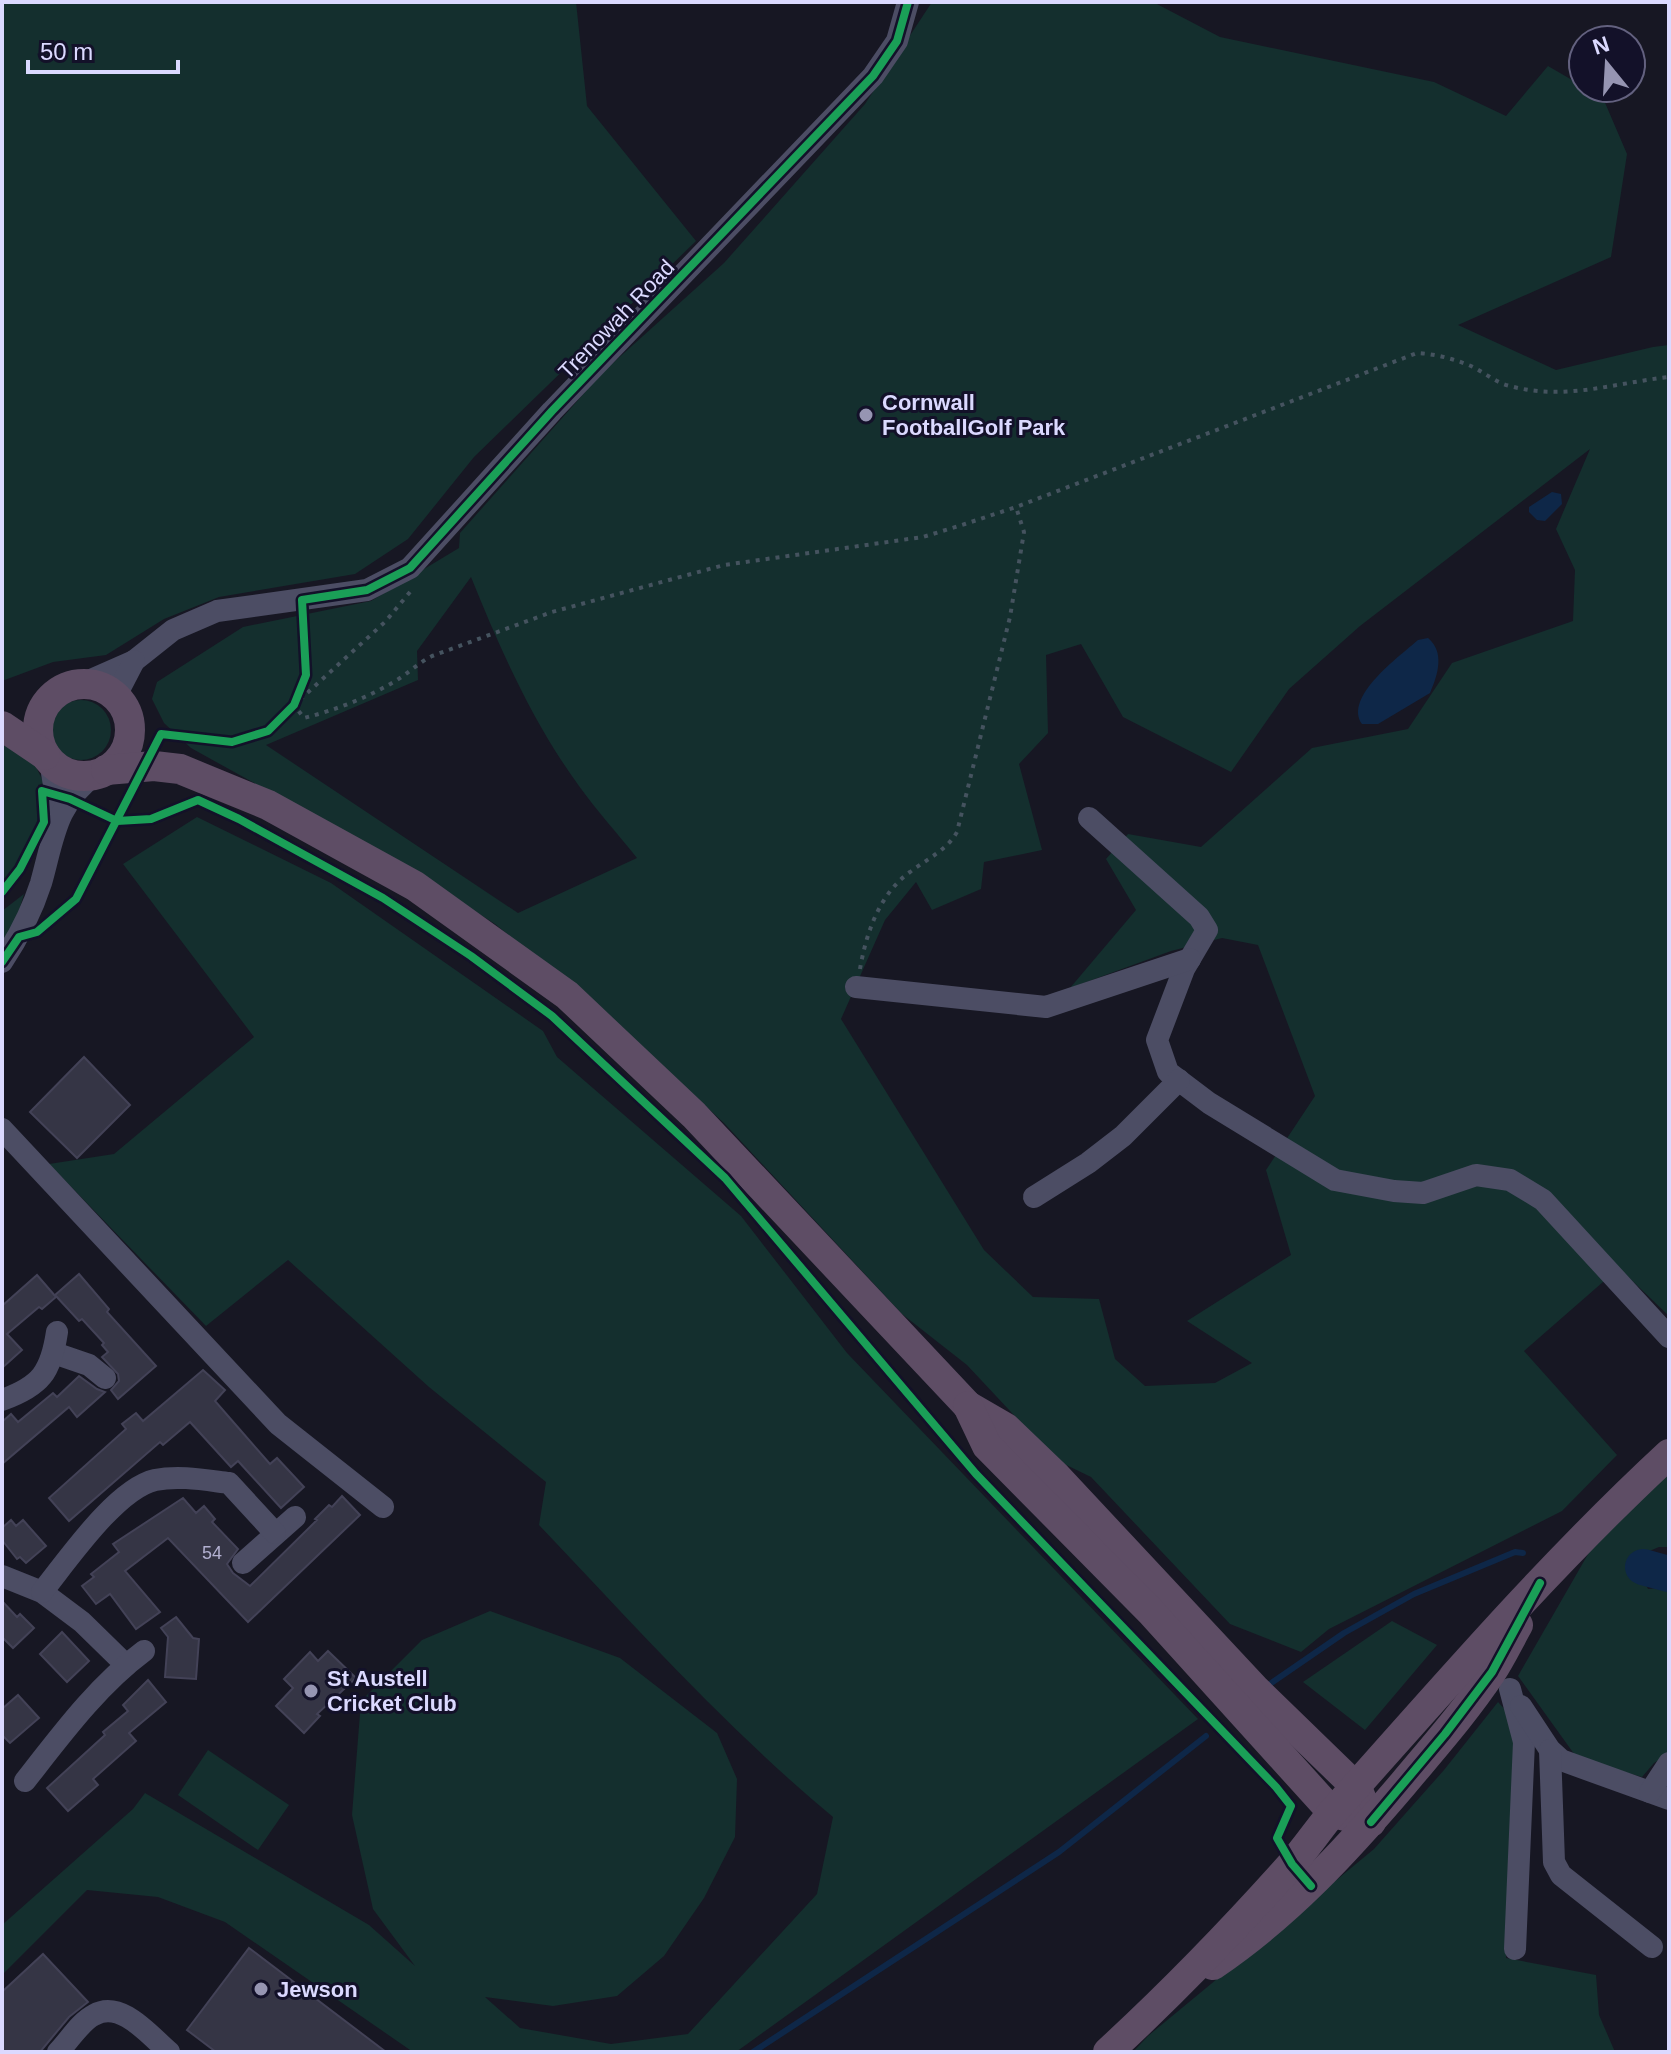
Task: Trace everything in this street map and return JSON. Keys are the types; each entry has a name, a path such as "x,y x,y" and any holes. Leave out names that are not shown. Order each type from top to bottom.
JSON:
{"highway":[{"path":"48,758 38,731 40,714 48,700 61,690 84,683 100,686 122,704 158,751 180,769"},
{"path":"2,711 48,700"},
{"path":"101,772 120,759 128,742 130,725 122,704"},
{"path":"2,726 71,774 154,766 180,769 268,805 415,886 567,995 694,1115 968,1406 1006,1428 1055,1475 1255,1689 1357,1788 1371,1822"},
{"path":"968,1406 987,1446 1151,1612 1333,1813 1371,1822"},
{"path":"1172,1993 1248,1942 1311,1886 1371,1822 1445,1734 1491,1673 1540,1583 1669,1454"},
{"path":"1108,2052 1172,1993 1292,1864 1357,1788 1491,1673"}],"street":[{"name":"Trenowah Road","path":"84,683 134,661 173,630 217,611 367,590 410,568 552,411 873,76 897,41 908,2"},
{"path":"122,704 120,688 134,661"},
{"path":"2,962 19,937 40,886 55,825 56,797 48,758"},
{"path":"55,825 79,787 101,772"},
{"path":"1089,818 1199,917 1207,930 1190,959 1157,1040 1168,1072 1209,1103 1335,1180 1423,1193 1476,1175 1510,1180 1543,1200 1669,1337"},
{"path":"856,987 1046,1007 1190,959"},
{"path":"1034,1197 1088,1163 1123,1136 1179,1080"},
{"path":"2,1129 278,1424 383,1507"},
{"path":"2,1400 22,1393 43,1378 55,1342 105,1378"},
{"path":"42,1592 111,1506 153,1481 197,1478 229,1483 275,1533"},
{"path":"243,1563 295,1517"},
{"path":"2,1576 42,1592 135,1658 65,1729 25,1781"},
{"path":"1491,1673 1561,1760 1659,1795 1669,1763"},
{"path":"1491,1673 1524,1742 1515,1949"},
{"path":"1550,1750 1554,1862 1561,1875 1652,1947"},
{"path":"58,2052 92,2015 107,2010 126,2015 169,2052"}],"path":[{"path":"294,705 304,718 324,713 400,678 432,656 552,612 663,580 724,565 923,537 1016,507 1417,353 1435,354 1471,366 1506,386 1539,392 1574,393 1669,377"},
{"path":"856,987 866,934 880,908 906,874 952,842 957,832 1010,617 1024,532 1016,507"},
{"path":"285,714 385,622 412,591"},
{"path":"294,705 300,690"}],"green space":[{"path":"2,2 576,2 587,106 696,241 474,457 408,539 355,574 219,597 164,619 106,655 53,662 2,681"},
{"path":"932,2 1153,2 1220,37 1434,82 1506,116 1548,66 1567,77 1567,104 1606,104 1627,154 1611,257 1458,325 1556,370 1669,345 1669,1316 1619,1268 1524,1351 1617,1455 1562,1511 1329,1629 1301,1652 1230,1624 1091,1477 1056,1460 967,1365 902,1314 724,1123 620,1027 495,924 409,869 191,748 164,723 152,699 157,682 243,627 371,601 459,548 460,533 603,372 724,263 865,104","holes":["1590,449 1556,529 1575,570 1573,621 1452,663 1408,729 1312,748 1201,847 1128,834 1106,859 1136,910 1070,988 1171,951 1222,938 1258,945 1315,1096 1266,1170 1291,1255 1187,1321 1252,1363 1215,1383 1145,1386 1115,1359 1099,1299 1033,1297 984,1250 841,1019 885,920 916,882 932,910 981,889 984,862 1042,850 1019,764 1048,733 1046,655 1081,644 1123,717 1231,772 1289,689 1360,626","471,577 506,658 562,762 637,858 518,913 266,745 418,680 417,651"]},
{"path":"81,700 93,702 102,709 109,718 109,742 102,751 93,758 81,760 69,758 60,751 53,742 51,730 53,718 60,709 69,702"},
{"path":"2,740 35,765 44,783 38,785 39,808 30,841 2,889"},
{"path":"197,817 331,883 543,1031 557,1057 741,1216 847,1353 1198,1719 736,2052 413,2052 225,1922 158,1897 87,1890 2,1975 2,1925 133,1809 145,1793 369,1925 415,1966 373,1909 352,1815 361,1701 422,1640 490,1611 620,1658 717,1733 737,1779 735,1837 704,1898 664,1956 617,1996 553,2006 485,1997 520,2028 611,2044 688,2034 817,1894 833,1817 718,1712 539,1525 546,1482 429,1387 288,1260 206,1326 49,1164 114,1154 254,1037 123,864"},
{"path":"24,894 15,924 2,943 2,911"},
{"path":"1669,1471 1669,1547 1659,1547 1630,1559 1630,1574 1644,1580 1648,1589 1669,1587 1669,1754 1654,1763 1642,1777 1577,1758 1518,1676 1618,1502"},
{"path":"1392,1621 1437,1645 1365,1730 1303,1682"},
{"path":"1498,1702 1509,1714 1515,1748 1506,1958 1596,1975 1599,2015 1615,2052 1133,2052 1148,2036 1374,1849 1444,1770"},
{"path":"208,1750 289,1805 258,1850 178,1795"}],"water":[{"path":"1552,492 1561,494 1562,504 1545,521 1537,520 1529,512 1529,507"},
{"path":"1428,638 1438,657 1430,693 1378,724 1362,724 1358,713 1360,702 1376,678 1418,640"}],"building":[{"path":"84,1057 130,1105 77,1158 30,1112"},
{"path":"79,1274 109,1309 107,1312 156,1366 118,1399 111,1390 119,1381 118,1374 102,1357 108,1352 102,1345 104,1343 55,1295"},
{"path":"37,1275 56,1297 7,1334 22,1350 2,1368 2,1306"},
{"path":"203,1370 225,1390 215,1401 270,1464 277,1458 304,1487 281,1508 238,1461 231,1467 190,1422 163,1445 160,1442 69,1521 49,1498 126,1429 122,1424 136,1413 143,1421"},
{"path":"79,1376 105,1392 77,1417 69,1407 2,1464 2,1422 11,1414 18,1422 53,1393 57,1397"},
{"path":"342,1496 360,1515 248,1622 168,1538 125,1571 160,1612 136,1629 110,1594 96,1604 82,1586 94,1577 91,1574 119,1552 113,1544 183,1498 196,1513 204,1506 215,1519 212,1522 238,1549 227,1564 250,1586 329,1505 332,1507"},
{"path":"11,1520 16,1526 23,1520 46,1546 26,1563 20,1557 17,1559 2,1540 2,1528"},
{"path":"2,1601 17,1617 20,1614 34,1628 13,1648 2,1637"},
{"path":"176,1617 193,1638 199,1639 196,1679 165,1677 168,1637 161,1628"},
{"path":"62,1632 89,1661 67,1682 40,1654"},
{"name":"St Austell Cricket Club","path":"328,1651 356,1678 317,1714 320,1716 304,1733 276,1706 293,1688 284,1679 310,1652 318,1661"},
{"path":"148,1680 166,1702 129,1733 136,1741 93,1779 98,1785 68,1811 47,1788 128,1711 123,1705"},
{"path":"18,1695 39,1718 10,1743 2,1735 2,1709"},
{"name":"Jewson","path":"249,1948 386,2052 216,2052 187,2030"},
{"path":"43,1954 88,2002 69,2017 40,2052 2,2052 2,1992"}],"waterway":[{"path":"1267,1686 1344,1633 1414,1594 1515,1552 1523,1553"},
{"path":"1643,1567 1669,1574"},
{"path":"753,2052 1059,1852 1206,1736"}],"cycle path":[{"path":"2,962 19,937 37,932 76,899 161,734 232,742 268,731 294,705 306,675 302,600 367,590 410,568 552,411 873,76 897,41 908,2"},
{"path":"2,892 20,869 44,822 42,791 70,799 117,821 151,819 198,800 239,819 383,898 471,956 552,1016 725,1178 976,1474 1276,1787 1291,1806 1277,1838 1292,1864 1311,1886"},
{"path":"1371,1822 1492,1672 1540,1583"}],"place":[{"name":"Cornwall FootballGolf Park","path":"866,415"},
{"name":"St Austell Cricket Club","path":"311,1691"},
{"name":"Jewson","path":"261,1989"}]}
